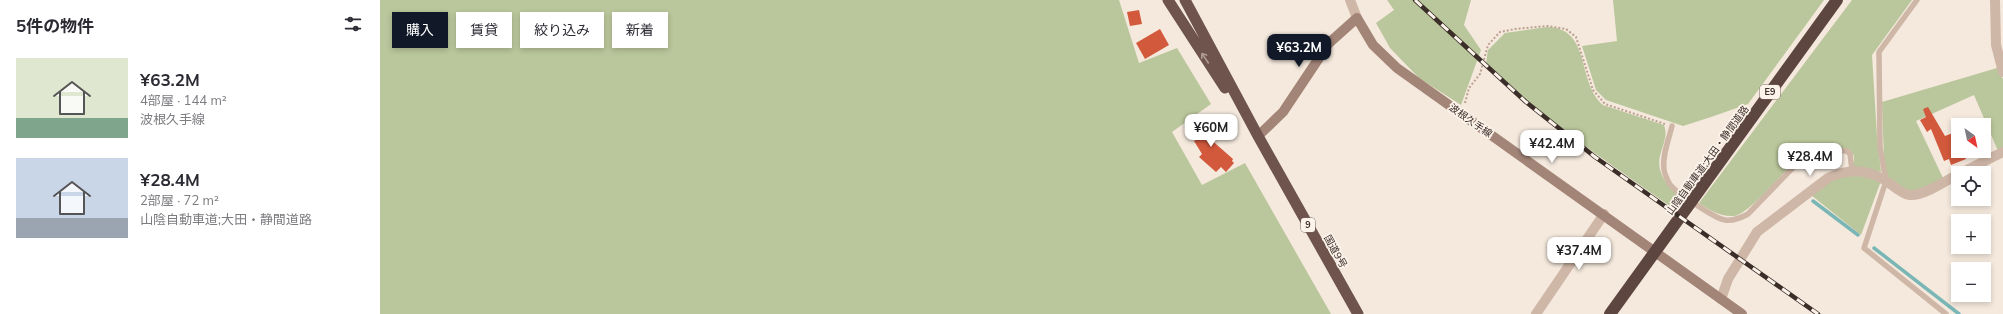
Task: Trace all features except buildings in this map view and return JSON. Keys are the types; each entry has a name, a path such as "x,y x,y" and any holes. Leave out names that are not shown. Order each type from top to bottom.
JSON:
{"highway":[{"name":"国道9号","path":"1168,0 1258,136"},
{"name":"国道9号","path":"1184,0 1358,314"},
{"name":"山陰自動車道;大田・静間道路","path":"1610,314 1837,0"}],"main road":[{"path":"1258,136 1283,112 1329,43 1357,18"},
{"name":"波根久手線","path":"1357,18 1372,45 1396,68 1604,214 1742,314"}],"street":[{"path":"1350,0 1357,18"},
{"path":"1995,0 1996,45 2003,72"},
{"path":"1975,166 2003,152"},
{"path":"1721,299 1728,280 1757,232 1828,178 1841,172 1852,170 1873,173 1900,191 1910,195 1920,194 1951,178"},
{"path":"1536,314 1604,214"}],"lane":[{"path":"1917,0 1879,52 1880,148 1886,181 1864,248 1946,314"},
{"path":"1672,126 1664,158 1664,169 1669,184 1704,210 1715,217 1725,220 1739,219 1748,214 1811,149 1847,151 1850,154 1852,170"}],"path":[{"path":"1463,114 1469,88 1480,74 1488,45 1500,32 1515,29 1556,26 1566,29 1576,37 1593,90 1602,101 1672,126"}],"green space":[{"path":"380,0 1119,0 1139,63 1177,48 1211,104 1172,132 1202,185 1245,163 1331,314 380,314"},
{"path":"1387,0 1471,0 1464,25 1481,50 1461,105 1419,78 1390,48 1376,23 1394,10"},
{"path":"1613,0 1824,0 1748,104 1683,126 1606,100 1596,90 1582,46 1617,41"},
{"path":"1852,0 1912,0 1872,55 1877,136 1881,172 1854,167 1854,156 1850,150 1808,146 1761,197 1741,213 1734,216 1724,215 1699,203"},
{"path":"1547,27 1561,30 1571,36 1582,58 1589,83 1595,95 1603,105 1664,125 1664,144 1659,162 1661,174 1664,179 1676,193 1681,196 1674,209 1569,135 1529,102 1486,63 1488,50 1505,33"},
{"path":"1997,68 2003,79 2003,149 1998,151 1991,135 1991,118 1984,118 1974,95 1916,121 1943,178 1927,187 1908,192 1887,176 1884,161 1882,102"},
{"path":"1864,174 1881,181 1861,235 1811,195 1836,178 1847,175"}],"waterway":[{"path":"1813,201 1858,235"},
{"path":"1874,248 1959,314"}],"railway":[{"path":"1415,0 1526,102 1595,157 1818,314"}]}
